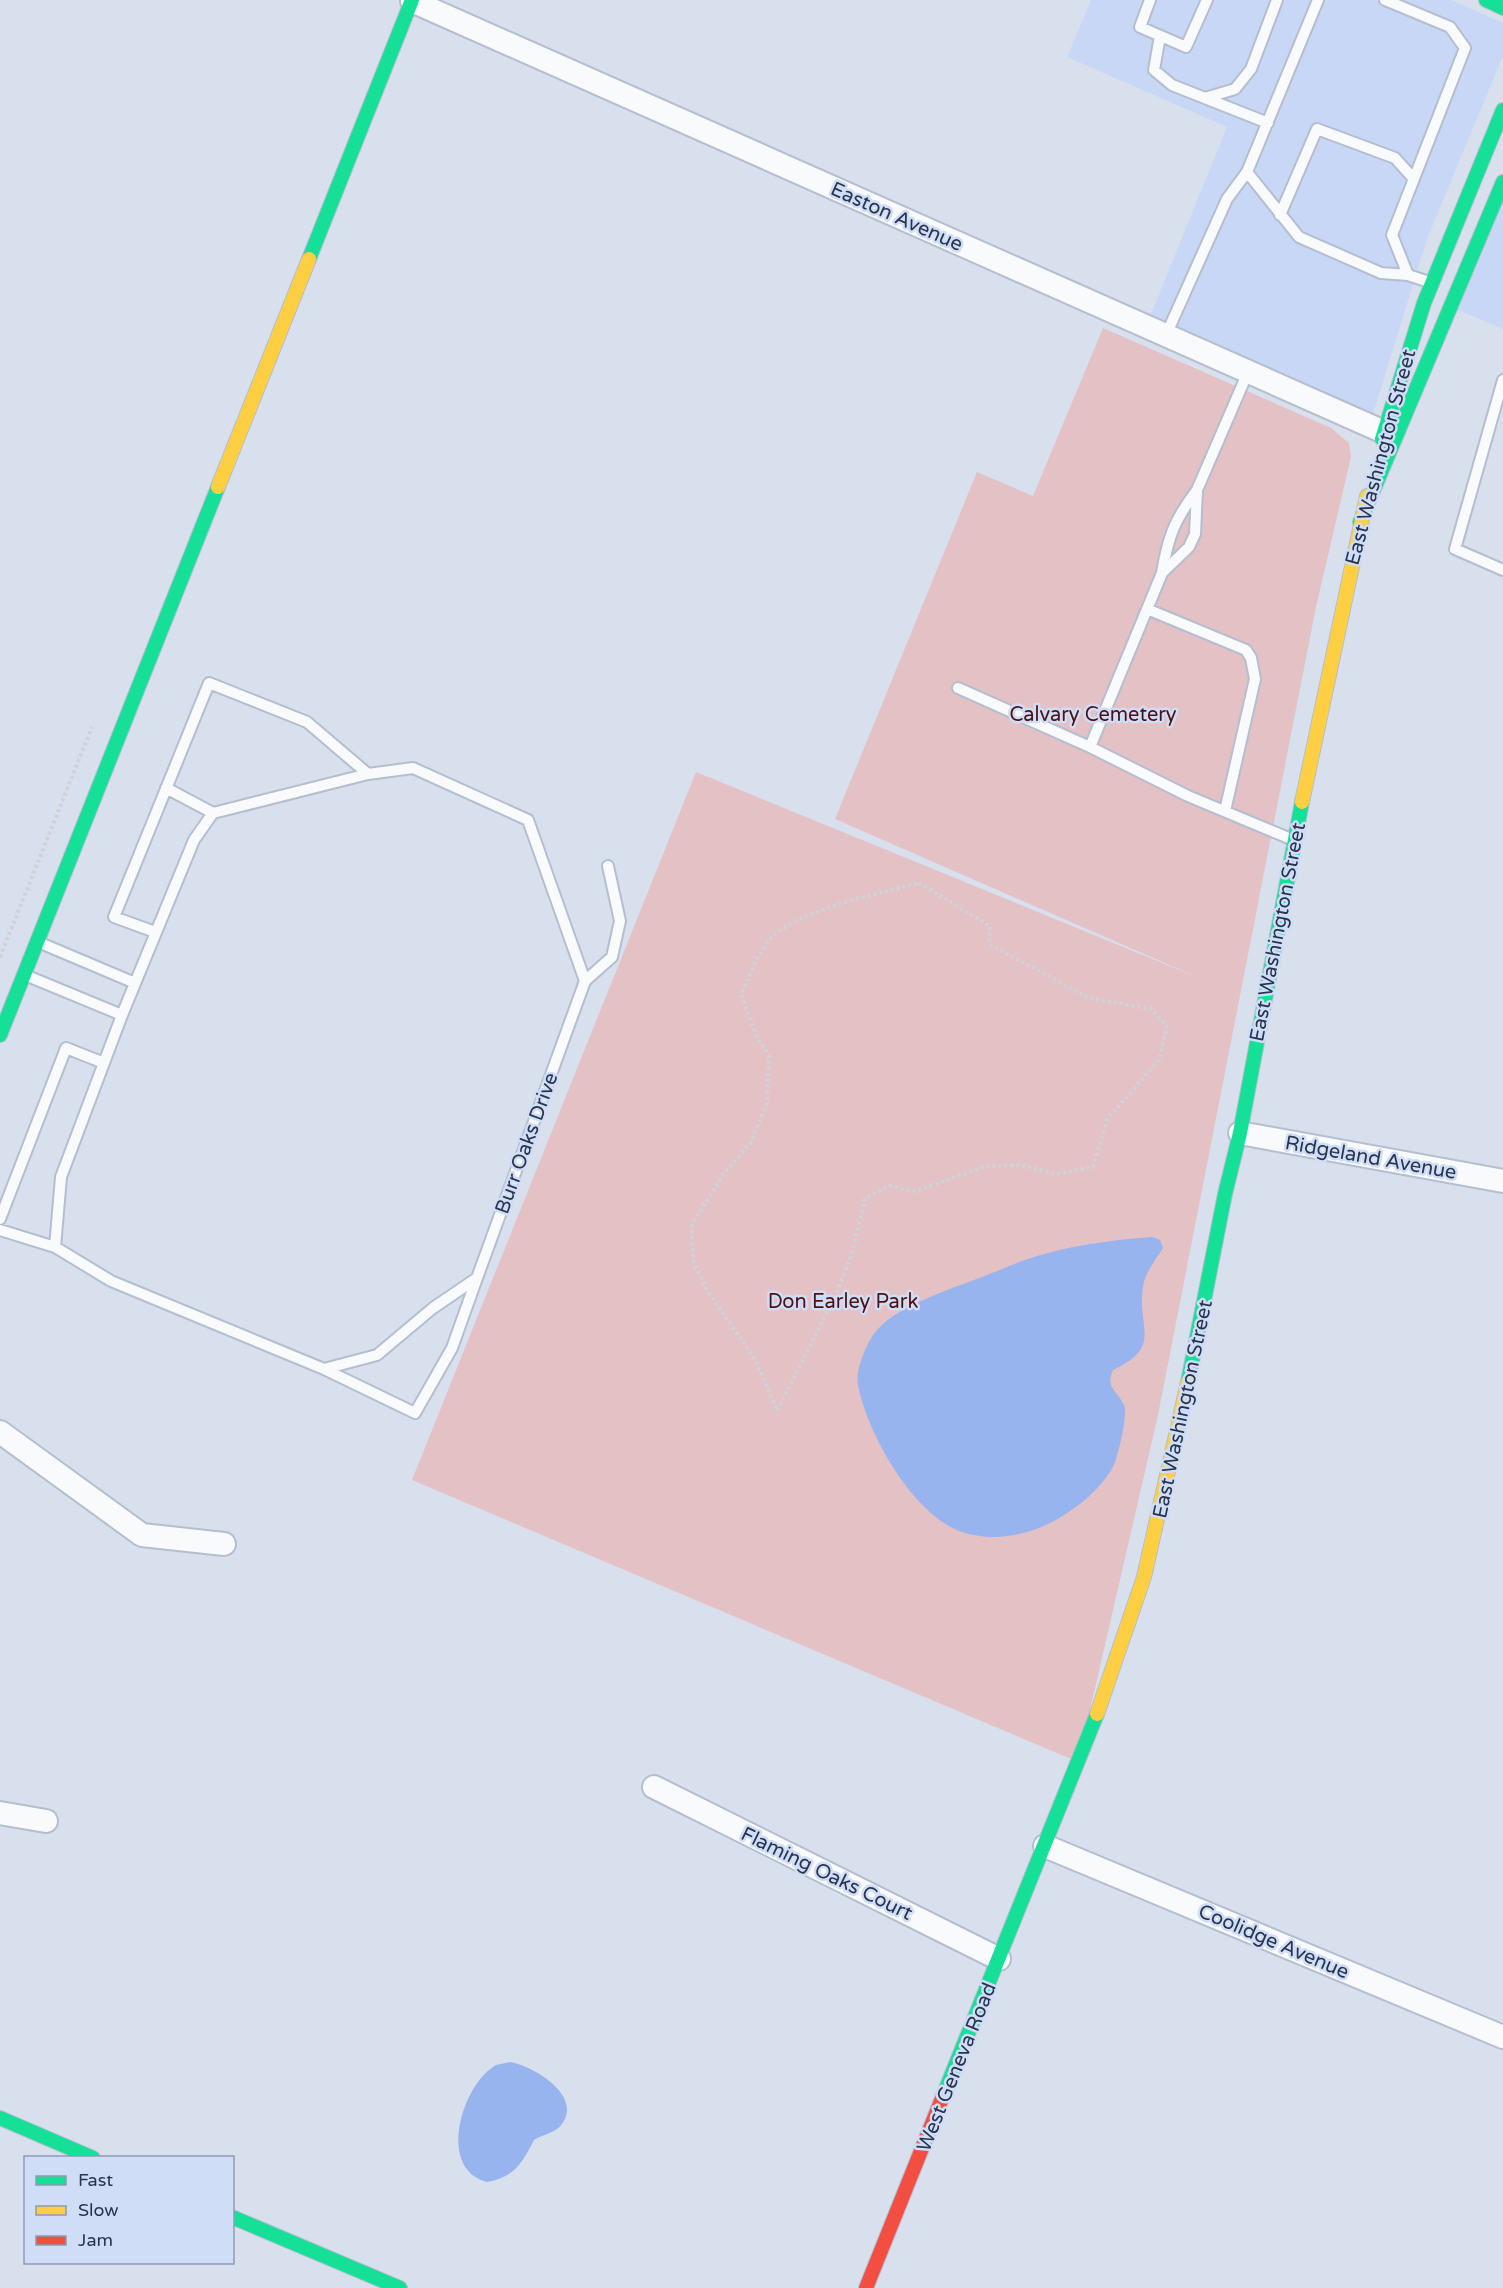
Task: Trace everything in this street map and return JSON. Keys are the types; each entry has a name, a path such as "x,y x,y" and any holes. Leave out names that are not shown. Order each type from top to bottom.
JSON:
{"main road":[{"path":"0,1035 411,0"},
{"path":"1486,0 1503,8"},
{"name":"East Washington Street","path":"1045,1846 1111,1679 1144,1577 1164,1500 1225,1194 1240,1133 1294,840 1360,522 1384,432 1432,283 1503,110"},
{"path":"1360,522 1503,182"},
{"name":"West Geneva Road","path":"866,2288 1045,1846"},
{"path":"0,2118 91,2156"},
{"path":"234,2218 400,2288"}],"street":[{"name":"Easton Avenue","path":"411,0 1384,432"},
{"name":"Ridgeland Avenue","path":"1240,1133 1503,1181"},
{"path":"0,1431 142,1534 224,1544"},
{"name":"Flaming Oaks Court","path":"654,1787 999,1959"},
{"path":"0,1813 46,1821"},
{"name":"Coolidge Avenue","path":"1045,1846 1503,2037"}],"lane":[{"path":"1150,0 1140,27 1186,47 1207,0"},
{"path":"1205,98 1235,89 1251,69 1277,0"},
{"path":"1166,335 1227,199 1247,172 1318,0"},
{"path":"1384,0 1449,27 1465,48 1392,235 1408,275"},
{"path":"1160,36 1154,70 1172,85 1268,123"},
{"path":"1280,215 1317,129 1395,158 1413,178"},
{"path":"1247,172 1299,237 1381,273 1408,275 1432,283"},
{"path":"1090,747 1162,573 1172,528 1197,490 1248,372"},
{"path":"1503,380 1455,549 1503,570"},
{"path":"1162,573 1189,546 1192,540 1197,520 1197,490"},
{"path":"1147,609 1238,646 1251,658 1255,679 1225,811"},
{"path":"155,933 114,917 209,683 307,722 368,774"},
{"path":"958,688 1090,747 1188,796 1294,840"},
{"path":"55,1247 61,1177 155,933 194,840 213,813 368,774 413,768 528,820 585,981 612,957 620,921 608,866"},
{"path":"166,788 213,813"},
{"path":"38,942 135,983"},
{"path":"25,975 122,1015"},
{"name":"Burr Oaks Drive","path":"324,1369 415,1413 452,1348 585,981"},
{"path":"0,1219 66,1048 104,1063"},
{"path":"0,1230 55,1247 111,1281 324,1369 377,1355 433,1308 477,1278"}],"path":[{"path":"919,883 990,926 989,944 1089,998 1152,1009 1167,1027 1159,1060 1107,1120 1093,1167 1056,1174 1021,1165 987,1166 915,1191 889,1186 865,1198 853,1250 838,1290 777,1411 756,1360 706,1288 693,1260 692,1224 723,1175 751,1142 767,1103 769,1056 756,1035 741,994 770,938 788,926 848,901 919,883"}],"shaded area":[{"path":"1091,0 1451,0 1503,23 1503,56 1427,239 1372,417 1149,319 1227,127 1067,57"},
{"path":"1503,188 1503,329 1456,309"}],"green space":[{"name":"Don Earley Park","path":"1103,328 1331,428 1349,443 1351,457 1316,607 1158,1415 1078,1762 412,1480 696,772 1199,978 835,819 977,472 1033,496"}],"water":[{"path":"1153,1237 1160,1240 1163,1248 1144,1282 1142,1311 1145,1333 1143,1343 1139,1352 1129,1361 1113,1370 1110,1381 1124,1405 1125,1418 1117,1454 1108,1475 1087,1498 1071,1511 1054,1521 1021,1534 986,1537 962,1532 944,1523 926,1509 895,1470 871,1426 863,1404 858,1385 858,1372 866,1348 877,1330 912,1305 1026,1260 1082,1245"},
{"path":"510,2062 531,2069 552,2084 561,2093 566,2103 567,2113 559,2127 534,2140 526,2156 511,2173 487,2182 471,2174 462,2161 458,2144 460,2126 473,2089 496,2065"}],"traffic: fast":[{"path":"309,259 412,0"},
{"path":"1486,0 1503,8"},
{"path":"1382,439 1424,303 1503,110"},
{"path":"1360,522 1503,182"},
{"path":"0,1035 218,487"},
{"path":"1188,1382 1225,1194 1240,1133 1302,802"},
{"path":"943,2096 1097,1714"},
{"path":"0,2118 88,2156"},
{"path":"234,2218 400,2288"}],"traffic: slow":[{"path":"218,487 309,259"},
{"path":"1302,802 1367,496"},
{"path":"1097,1714 1144,1577 1188,1382"}],"traffic: jam":[{"path":"866,2288 943,2096"}],"park label":[{"name":"Calvary Cemetery","path":"1093,714"}]}
